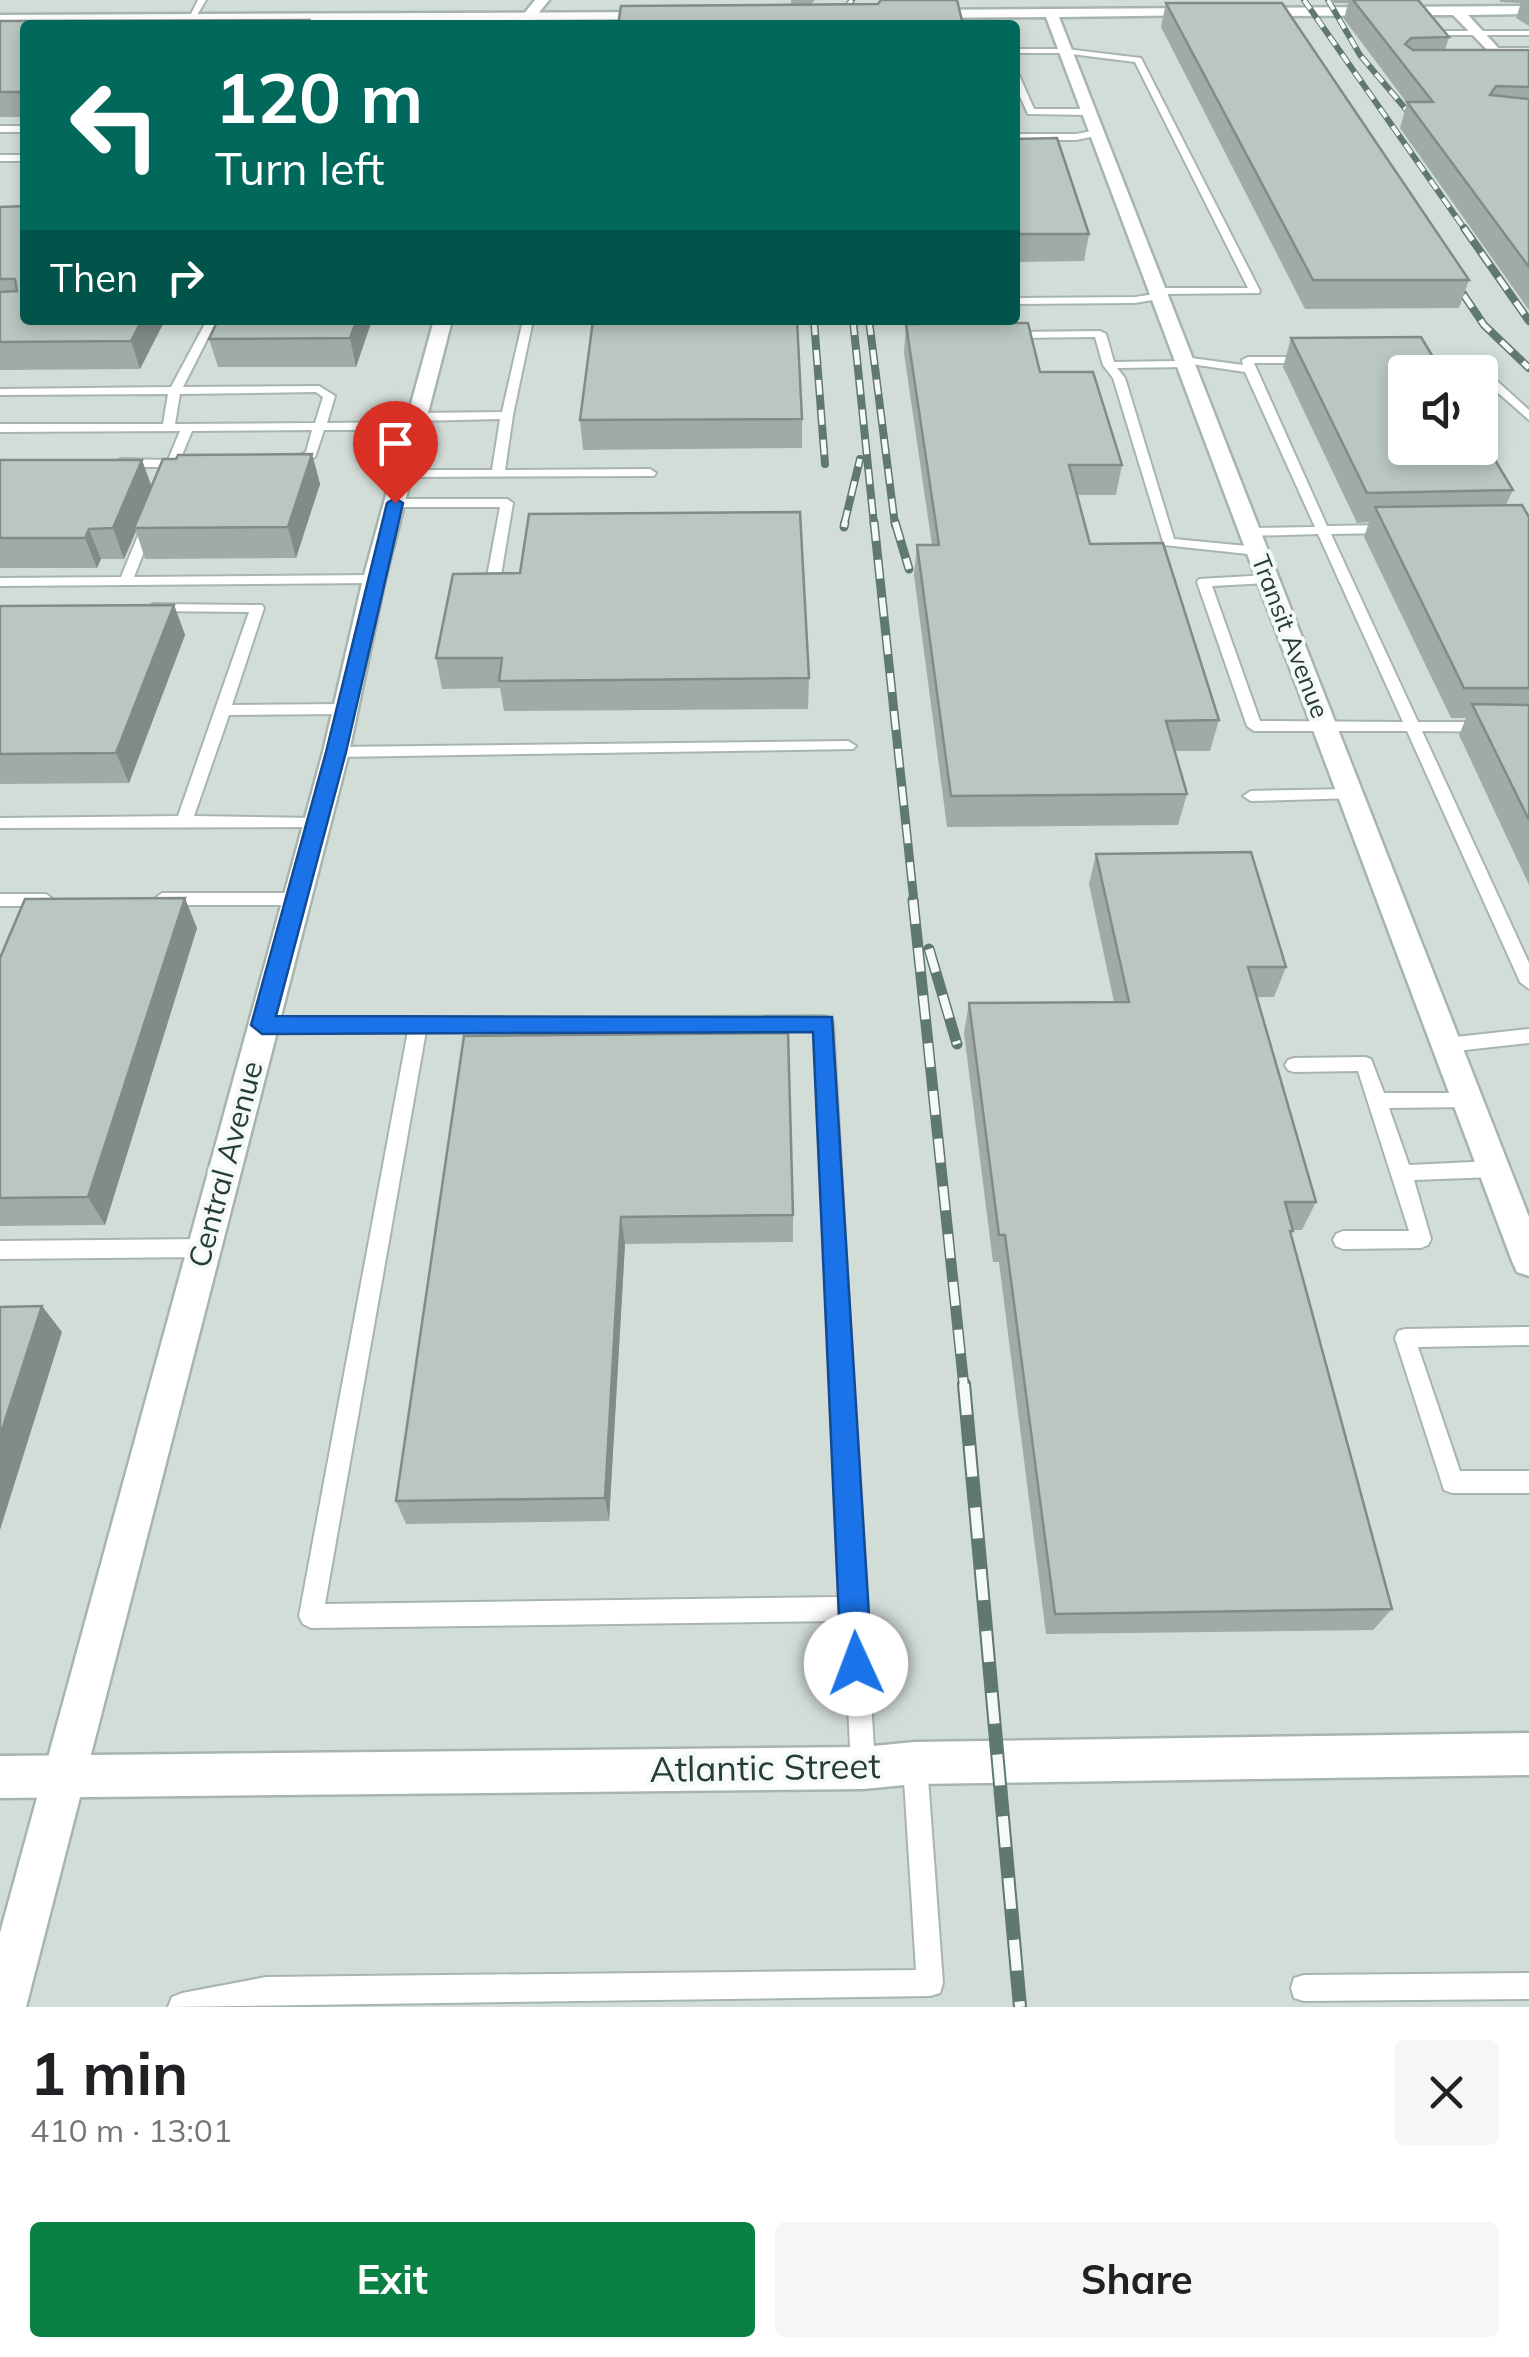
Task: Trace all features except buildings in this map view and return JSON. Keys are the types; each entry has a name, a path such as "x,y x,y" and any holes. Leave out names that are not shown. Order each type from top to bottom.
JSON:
{"street":[{"path":"524,20 542,0"},
{"path":"1456,10 1488,55 1513,67"},
{"path":"1236,12 1529,10"},
{"path":"901,14 1216,12"},
{"name":"Transit Avenue","path":"1051,13 1529,1260"},
{"path":"524,20 682,15"},
{"path":"0,19 295,20"},
{"name":"Central Avenue","path":"3,2007 336,752 374,580 441,325"},
{"name":"Atlantic Street","path":"0,1777 863,1768 914,1763 1529,1754"}],"lane":[{"path":"191,18 202,0"},
{"path":"367,0 387,0"},
{"path":"1428,33 1529,33"},
{"path":"1488,55 1529,50"},
{"path":"1020,52 1066,52 1138,60 1255,291 1159,294 1134,300 1020,300"},
{"path":"1020,87 1030,112 1093,122"},
{"path":"1020,137 1076,137 1093,122"},
{"path":"169,427 166,418 176,390 209,325"},
{"path":"498,473 527,325"},
{"path":"988,336 1100,334 1109,365 1119,378 1169,542 1254,542 1322,530 1398,528"},
{"path":"1327,360 1248,360 1529,982"},
{"path":"1109,365 1185,362 1249,369"},
{"path":"1498,388 1529,416"},
{"path":"0,392 318,389 330,396 311,454 288,462 269,463"},
{"path":"0,428 322,426 508,415"},
{"path":"166,481 187,428"},
{"path":"104,463 192,464"},
{"path":"398,488 498,473 650,472"},
{"path":"398,488 508,503 490,595"},
{"path":"126,581 153,514"},
{"path":"502,535 521,535"},
{"path":"1268,579 1204,582 1254,726 1325,724 1414,730 1529,727"},
{"path":"0,582 374,580"},
{"path":"141,608 257,608 184,821"},
{"path":"222,710 346,709"},
{"path":"336,752 848,746"},
{"path":"1250,796 1352,794"},
{"path":"0,823 317,823"},
{"path":"152,899 296,899"},
{"path":"0,900 57,900"},
{"path":"262,1025 824,1023 863,1768"},
{"path":"418,1025 311,1616 855,1610"},
{"path":"1447,1045 1529,1036"},
{"path":"1294,1065 1365,1064 1421,1239 1343,1240"},
{"path":"1378,1102 1468,1100"},
{"path":"1402,1173 1494,1169"},
{"path":"0,1250 203,1248"},
{"path":"1529,1336 1406,1338 1452,1482 1529,1482"},
{"path":"182,2007 266,1991 930,1983 914,1763"},
{"path":"1304,1988 1529,1986"}],"shaded area":[{"path":"0,0 1529,0 1529,2007 0,2007"}],"railway":[{"path":"835,20 852,0"},
{"path":"1304,0 1466,231"},
{"path":"1328,0 1360,55 1421,127"},
{"path":"1464,228 1529,321"},
{"path":"1447,270 1484,325 1529,368"},
{"path":"814,325 825,464"},
{"path":"854,325 874,525"},
{"path":"870,325 895,525"},
{"path":"844,525 860,459"},
{"path":"844,527 845,522"},
{"path":"874,522 914,902"},
{"path":"895,522 909,569"},
{"path":"913,900 964,1387"},
{"path":"929,949 957,1044"},
{"path":"964,1384 1020,2007"}],"route":[{"path":"395,503 336,752 262,1025 824,1023 856,1664"}]}
